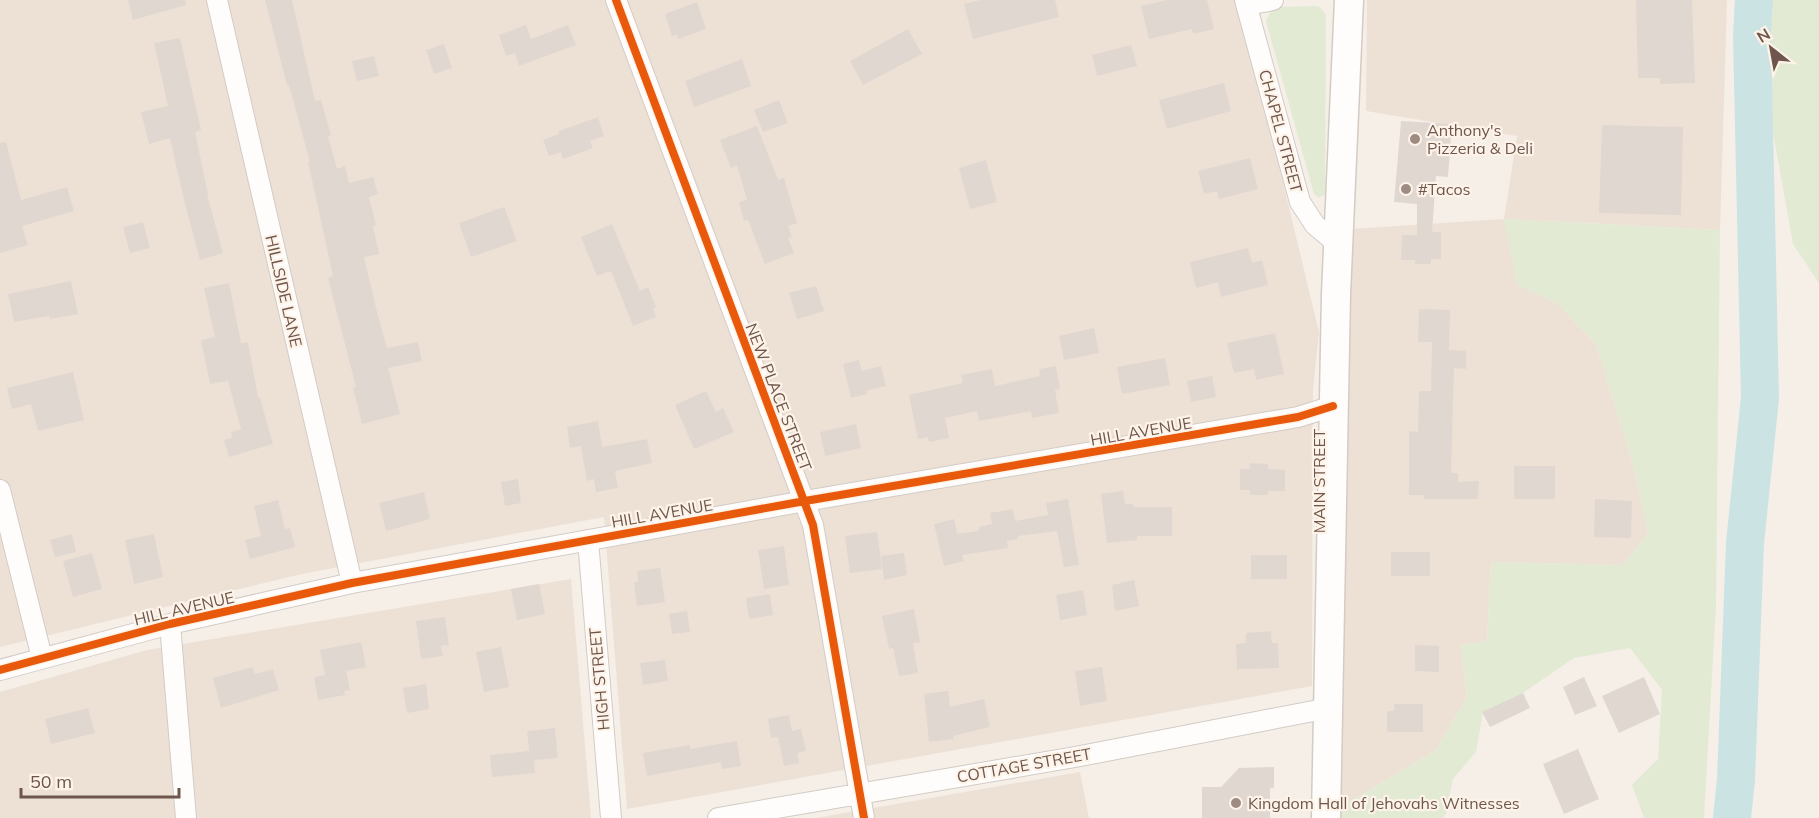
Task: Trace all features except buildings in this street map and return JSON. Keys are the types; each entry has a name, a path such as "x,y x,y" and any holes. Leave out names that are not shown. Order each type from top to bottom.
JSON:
{"main road":[{"name":"MAIN STREET","path":"1326,818 1333,406 1349,0"}],"street":[{"name":"HILLSIDE LANE","path":"217,0 352,583"},
{"name":"NEW PLACE STREET","path":"616,0 813,525 864,818"},
{"name":"CHAPEL STREET","path":"1274,0 1246,2 1300,202 1315,225 1339,245"},
{"name":"HILL AVENUE","path":"0,670 170,624 352,583 805,501 1287,419 1333,406"},
{"path":"0,490 42,658"},
{"name":"HIGH STREET","path":"588,540 611,818"},
{"path":"170,624 186,818"},
{"name":"COTTAGE STREET","path":"718,818 1075,757 1329,708"}],"shaded area":[{"path":"0,0 1265,0 1251,50 1319,332 1313,390 1312,686 627,809 604,517 302,574 0,647"},
{"path":"1367,0 1727,0 1720,230 1505,219 1517,285 1557,303 1596,344 1634,468 1648,533 1623,565 1491,562 1487,641 1461,645 1467,697 1436,750 1341,807 1352,229 1504,219 1517,136 1366,111"},
{"path":"571,579 591,818 0,818 0,692 147,650"},
{"path":"1080,772 1089,818 816,818"}],"green space":[{"path":"1773,0 1819,0 1819,283 1793,244 1773,132 1768,87"},
{"path":"1276,7 1320,7 1326,15 1325,194 1319,198 1314,194 1266,21 1271,10"},
{"path":"1504,219 1720,230 1716,606 1704,818 1644,818 1632,785 1658,759 1662,690 1630,648 1574,658 1523,693 1483,712 1476,752 1453,779 1446,814 1443,818 1341,818 1341,807 1436,750 1467,697 1461,645 1487,641 1491,562 1623,565 1648,533 1634,468 1596,344 1557,303 1517,285"}],"waterway":[{"path":"1732,818 1736,780 1745,543 1760,398 1752,35 1754,0"}],"cycle path":[{"path":"616,0 813,525 864,818"},
{"path":"0,670 170,624 352,583 805,501 1298,417 1333,406"}],"place":[{"name":"Anthony's Pizzeria & Deli","path":"1415,139"},
{"name":"#Tacos","path":"1406,189"},
{"name":"Kingdom Hall of Jehovahs Witnesses","path":"1236,803"}]}
